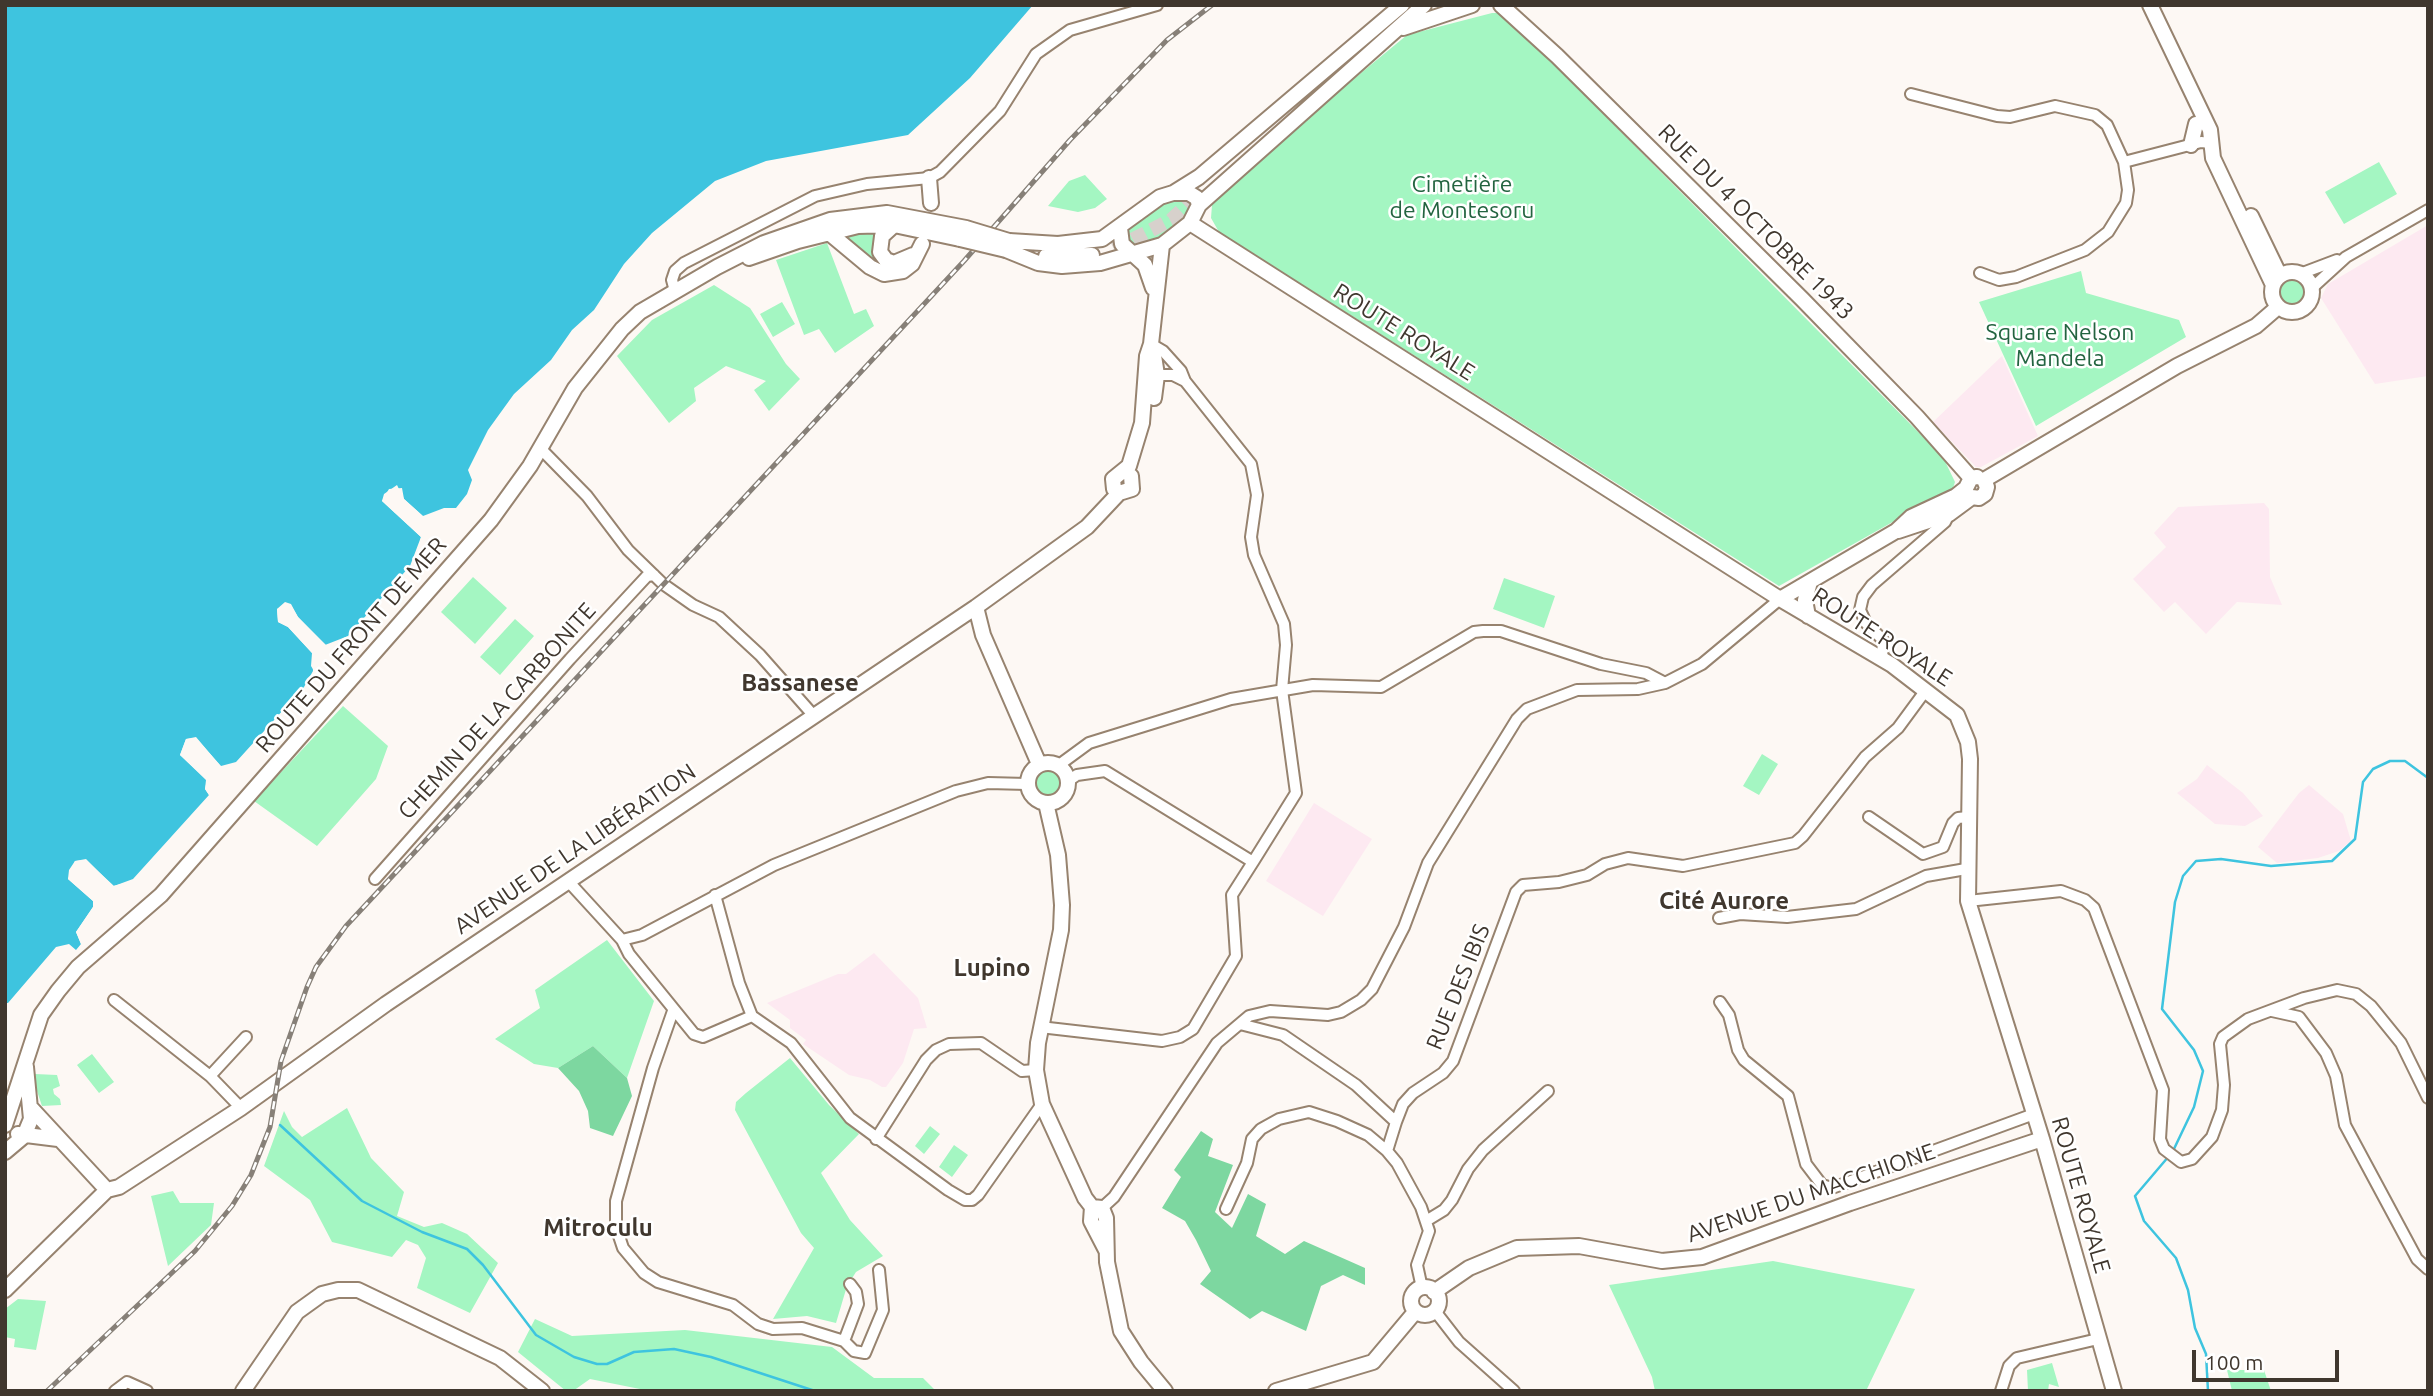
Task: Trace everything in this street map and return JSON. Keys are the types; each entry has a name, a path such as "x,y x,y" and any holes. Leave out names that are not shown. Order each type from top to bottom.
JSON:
{"main road":[{"path":"1127,474 1142,424 1147,356 1151,344 1162,245 1190,223 1198,196 1365,48 1402,5"},
{"path":"1365,48 1395,30 1424,5"},
{"path":"1395,30 1472,5"},
{"name":"RUE DU 4 OCTOBRE 1943","path":"1501,5 1557,56 1802,299 1926,426 1973,486"},
{"path":"2140,5 2196,124 2211,144"},
{"path":"2150,5 2210,130 2213,158 2277,280 2273,297 2278,307 2289,312 2302,310 2311,301 2312,288 2300,274 2277,280"},
{"name":"ROUTE DU FRONT DE MER","path":"1008,245 1083,243 1102,239 1160,197 1174,193 1199,177 1342,54 1365,48"},
{"path":"2191,145 2196,124"},
{"path":"929,178 931,203"},
{"path":"1174,193 1189,193 1197,198 1198,196"},
{"name":"ROUTE DU FRONT DE MER","path":"5,1126 41,1015 64,983 78,967 161,895 491,520 540,448 575,387 607,345 640,312 764,243 830,220 856,215 887,213 1056,257 1090,255 1113,246"},
{"name":"ROUTE ROYALE","path":"1190,223 1780,599 1882,659 1957,715 1968,742 1968,901 2042,1139 2114,1391"},
{"path":"828,232 870,267 884,274 903,271 912,264 921,247 901,262 886,260 878,246 882,236 894,225"},
{"name":"ROUTE DU FRONT DE MER","path":"717,267 828,232 858,226 894,225 963,234"},
{"path":"1120,228 1122,244 1145,265 1155,291"},
{"name":"ROUTE DU FRONT DE MER","path":"1008,245 1038,263 1062,266 1100,263 1162,245"},
{"path":"1896,531 1932,521 1973,486 2177,366 2256,326 2278,307"},
{"path":"1127,474 1149,436 1162,374 1151,344"},
{"name":"AVENUE DE LA LIBÉRATION","path":"5,1290 107,1191 119,1187 241,1108 339,1036 976,607 1087,527 1119,494 1132,489 1127,474"},
{"path":"1780,599 1896,531 1911,517 1944,509"},
{"path":"1808,616 1805,600 1810,582"},
{"path":"976,607 983,635 1039,764"},
{"path":"960,618 983,635"},
{"path":"1039,764 1059,765 1068,781 1062,797 1046,803 1033,797 1027,784 1030,772 1039,764"},
{"path":"1046,803 1058,855 1062,905 1061,930 1040,1027 1036,1070 1042,1104 1085,1198 1106,1218 1106,1250 1112,1297 1121,1331 1141,1363 1165,1391"},
{"name":"ROUTE DU FRONT DE MER","path":"24,1136 32,1109 26,1062"},
{"path":"11,1106 32,1109 107,1191"},
{"path":"5,1126 24,1136 58,1139"},
{"path":"5,1152 24,1136"},
{"name":"AVENUE DU MACCHIONE","path":"1428,1290 1469,1268 1517,1248 1579,1246 1662,1261 1702,1257 1850,1203 2042,1139"},
{"path":"243,1391 297,1312 322,1294 338,1290 358,1290 499,1358 542,1391"},
{"path":"1428,1290 1439,1301 1434,1311 1425,1315 1415,1311 1412,1296 1428,1290"},
{"path":"1276,1391 1373,1362 1415,1311"}],"street":[{"path":"675,291 675,271 684,264 814,196 867,184 929,178 940,172 992,121 1036,54 1070,30 1157,5"},
{"path":"1911,94 1997,116 2010,117 2055,106 2095,115 2107,125 2124,162 2128,190 2126,203 2108,232 2101,238 2085,250 2016,277 1998,280 1980,273"},
{"path":"2124,162 2191,145 2211,144"},
{"path":"2300,274 2346,257 2428,210"},
{"path":"2312,288 2346,257"},
{"path":"1040,1027 1162,1041 1180,1037 1193,1029 1237,956 1232,895 1296,793 1282,690 1286,645 1284,624 1254,555 1251,537 1257,495 1251,464 1185,381 1181,371 1151,344"},
{"path":"1162,374 1174,363"},
{"path":"1162,374 1185,381"},
{"path":"540,448 587,496 628,550 693,606 719,617 760,655 814,716"},
{"path":"1882,659 1883,640 1866,623 1860,610 1863,597 1872,585 1945,522 1944,509"},
{"path":"1924,538 1932,521"},
{"name":"CHEMIN DE LA CARBONITE","path":"375,879 647,576 654,575"},
{"path":"1097,1207 1114,1198 1217,1043 1249,1016 1270,1011 1328,1015 1341,1012 1361,1000 1377,980 1404,927 1428,863 1517,719 1527,709 1577,690 1638,689 1665,683 1709,659 1780,599"},
{"path":"1059,765 1089,743 1231,699 1313,685 1381,687 1474,632 1493,630 1601,664 1646,673 1665,683"},
{"name":"RUE DES IBIS","path":"1387,1151 1403,1104 1413,1093 1443,1073 1453,1061 1516,892 1523,884 1559,882 1628,858 1683,866 1795,843 1864,757 1898,728 1926,690"},
{"path":"1068,781 1077,775 1105,771 1253,862"},
{"path":"622,940 642,935 778,863 956,791 988,783 1027,784"},
{"path":"1870,817 1923,854 1943,847 1953,823 1958,818 1968,817"},
{"path":"1719,918 1740,914 1787,917 1856,909 1926,876 1966,869"},
{"path":"568,881 622,940 629,954 694,1034 703,1037 752,1016"},
{"path":"1968,901 2062,891 2085,900 2094,908 2163,1090 2160,1139 2164,1149 2181,1162 2192,1159 2212,1137 2222,1110 2224,1085 2220,1044 2223,1037 2248,1019 2337,990 2356,994 2387,1023 2401,1043 2428,1098"},
{"path":"715,895 739,983 752,1016 791,1043 849,1118 948,1190 972,1200 1042,1104"},
{"path":"114,1000 210,1076 241,1108"},
{"path":"1720,1002 1729,1015 1738,1049 1744,1060 1788,1096 1806,1164 1822,1185 1832,1188 2034,1114"},
{"path":"2272,1010 2299,1017 2326,1053 2336,1076 2345,1125 2417,1259 2428,1269"},
{"path":"673,1011 653,1068 616,1201 616,1227 623,1248 644,1273 658,1282 733,1305 758,1324 773,1329 802,1328 844,1341 854,1351 867,1351 883,1310 879,1270"},
{"path":"1240,1024 1283,1035 1356,1086 1396,1122"},
{"path":"210,1076 246,1037"},
{"path":"876,1139 926,1060 936,1050 949,1044 981,1044 1022,1071 1036,1070"},
{"path":"1426,1220 1444,1210 1468,1169 1483,1150 1548,1091"},
{"path":"1226,1209 1247,1163 1252,1139 1261,1129 1279,1119 1309,1112 1368,1135 1398,1163 1426,1220 1429,1231 1427,1244 1417,1265 1428,1290"},
{"path":"844,1341 858,1304 856,1292 850,1284"},
{"path":"1434,1311 1459,1342 1514,1391"},
{"path":"2001,1391 2009,1366 2017,1358 2098,1339"},
{"path":"115,1391 127,1382 147,1391"}],"shaded area":[{"path":"2428,225 2428,376 2375,384 2321,298 2328,284"},
{"path":"2002,356 2038,436 1981,467 1976,467 1933,422"},
{"path":"2264,503 2269,509 2270,577 2282,605 2237,602 2206,634 2175,602 2164,612 2133,579 2166,547 2154,533 2178,507"},
{"path":"2207,765 2243,793 2263,816 2245,826 2215,824 2177,793 2197,779"},
{"path":"2309,785 2343,814 2351,841 2339,851 2318,858 2277,863 2258,847 2299,793"},
{"path":"1314,803 1372,839 1323,916 1266,881"},
{"path":"874,953 918,998 927,1028 914,1029 903,1063 886,1087 849,1075 803,1044 806,1040 790,1028 790,1020 767,1003 838,974 846,974"}],"green space":[{"name":"Cimetière de Montesoru","path":"1500,13 1514,24 1943,457 1955,482 1953,488 1779,586 1219,232 1211,218 1212,205 1264,153 1407,35"},
{"path":"2379,162 2397,194 2344,224 2325,192"},
{"path":"1085,175 1107,199 1095,208 1078,212 1048,206 1069,181"},
{"path":"1177,196 1189,201 1191,206 1186,220 1148,244 1132,246 1126,239 1130,224"},
{"path":"877,231 875,257 882,265 875,266 845,235"},
{"path":"827,243 854,314 866,309 874,326 835,353 819,329 804,335 776,260"},
{"name":"Square Nelson Mandela","path":"2081,271 2086,293 2179,320 2186,337 2036,426 1979,302"},
{"path":"2292,280 2301,284 2305,293 2301,302 2292,306 2283,302 2279,293 2283,284"},
{"path":"714,285 750,308 786,364 800,379 769,411 754,390 766,381 726,366 694,388 696,401 669,423 617,356 652,320"},
{"path":"782,302 795,324 773,337 760,314"},
{"path":"473,577 507,608 475,644 441,612"},
{"path":"1504,578 1555,596 1544,628 1493,609"},
{"path":"515,619 534,636 500,675 480,657"},
{"path":"343,706 388,746 376,779 317,846 254,801"},
{"path":"1762,754 1778,764 1759,795 1743,786"},
{"path":"1048,770 1057,774 1061,783 1057,792 1048,796 1039,792 1035,783 1039,774"},
{"path":"607,940 654,1001 627,1078 593,1046 558,1068 534,1064 495,1039 540,1008 535,990"},
{"path":"593,1046 627,1078 632,1096 613,1136 590,1128 588,1111 579,1091 558,1068"},
{"path":"92,1054 114,1082 99,1093 77,1065"},
{"path":"790,1058 829,1105 859,1134 821,1173 850,1220 883,1256 856,1272 847,1286 836,1323 807,1316 773,1319 814,1248 801,1233 735,1110 736,1102"},
{"path":"35,1074 57,1075 60,1086 53,1089 61,1105 42,1106 35,1085"},
{"path":"347,1108 371,1158 404,1192 397,1216 424,1227 442,1223 467,1234 498,1263 470,1313 417,1288 426,1258 418,1245 406,1240 392,1257 332,1242 310,1200 264,1166 284,1111 292,1127 302,1137"},
{"path":"930,1126 940,1134 924,1154 915,1146"},
{"path":"1201,1131 1213,1139 1208,1156 1233,1165 1215,1212 1232,1228 1248,1194 1266,1204 1256,1236 1285,1254 1304,1241 1365,1268 1365,1285 1343,1275 1321,1286 1306,1331 1262,1311 1250,1319 1200,1284 1211,1271 1196,1240 1185,1221 1162,1208 1181,1177 1174,1170"},
{"path":"954,1145 968,1155 952,1177 939,1167"},
{"path":"173,1191 180,1203 214,1203 211,1225 168,1266 151,1196"},
{"path":"1773,1261 1915,1289 1866,1391 1655,1391 1652,1377 1609,1285"},
{"path":"18,1299 46,1301 36,1350 14,1347 15,1339 5,1337 5,1309"},
{"path":"535,1319 572,1336 685,1330 832,1347 874,1378 923,1378 936,1391 650,1391 590,1379 573,1391 566,1391 518,1352"},
{"path":"2052,1363 2059,1387 2049,1384 2048,1391 2028,1391 2027,1370"},
{"path":"2227,1370 2264,1370 2271,1391 2232,1391"}],"water":[{"path":"5,5 1033,5 970,78 908,135 766,161 715,181 652,233 624,264 594,310 572,330 551,360 514,394 488,430 468,470 472,480 467,494 456,508 444,508 423,516 404,499 402,488 389,489 382,501 421,537 410,566 348,636 325,645 298,617 290,604 277,609 278,622 288,627 312,653 313,671 304,687 236,762 221,766 196,738 186,739 180,755 207,780 205,789 209,795 133,879 114,886 86,860 75,861 68,879 93,901 93,907 76,932 81,944 76,950 69,944 56,947 8,1003 5,1003"}],"pier":[{"path":"397,485 404,499 426,519 421,519 402,501 397,489 387,496 386,499 424,536 417,558 421,537 382,501 384,494"},
{"path":"285,602 291,604 298,617 328,647 323,647 295,619 288,606 281,610 281,619 290,624 315,651 316,674 311,666 312,653 288,627 278,622 277,609"},
{"path":"196,737 223,769 209,760 195,741 189,742 184,753 210,778 211,798 205,789 206,780 180,755 186,739"},
{"path":"86,859 113,886 137,880 113,889 85,863 77,864 72,877 97,900 96,909 80,933 85,945 81,944 76,932 93,907 93,901 68,879 69,870 75,861"}],"waterway":[{"path":"2173,1151 2194,1107 2203,1071 2194,1050 2162,1009 2175,902 2183,876 2196,861 2221,859 2271,866 2332,861 2355,839 2363,782 2373,769 2390,761 2405,761 2428,778"},
{"path":"280,1125 362,1201 422,1232 467,1249 483,1265 536,1335 574,1357 607,1364 634,1352 674,1349 711,1357 815,1391"},
{"path":"2169,1156 2135,1196 2144,1221 2176,1258 2188,1290 2195,1328 2206,1354 2208,1391"}],"tunnel":[{"path":"1114,249 1171,220 1200,193"}],"railway":[{"path":"47,1391 195,1251 232,1206 251,1175 270,1127 281,1061 307,987 316,967 346,926 964,261 1070,140 1167,40 1212,5"}],"district":[{"name":"Bassanese","path":"800,683"},
{"name":"Cité Aurore","path":"1724,901"},
{"name":"Lupino","path":"992,968"},
{"name":"Mitroculu","path":"598,1228"}]}
